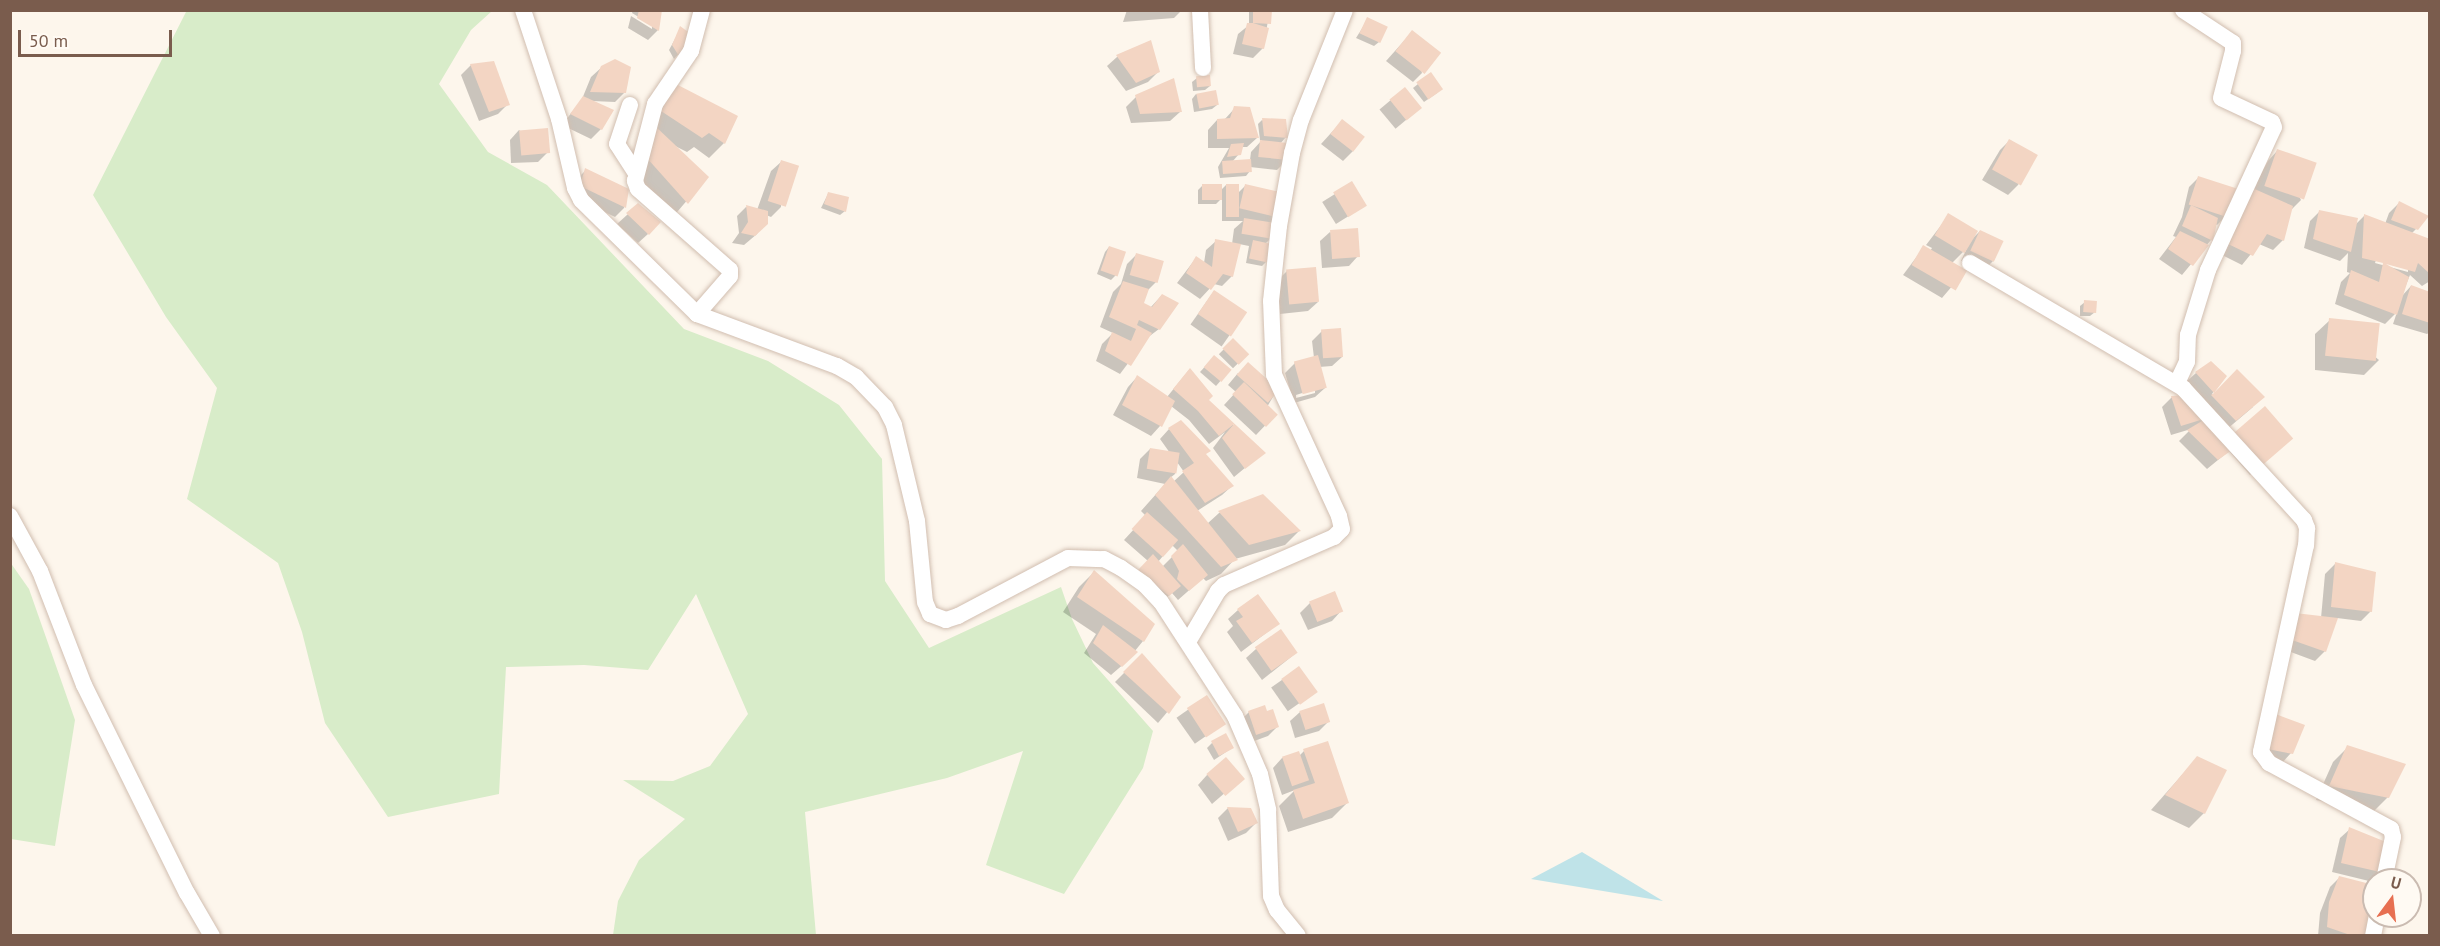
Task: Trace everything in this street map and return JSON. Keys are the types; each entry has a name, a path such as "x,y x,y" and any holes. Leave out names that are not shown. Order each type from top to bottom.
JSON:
{"street":[{"path":"523,10 559,119 575,188 581,200 697,314 837,366 856,378 885,407 894,425 917,521 925,602 930,614 946,620 958,616 1068,558 1084,557 1104,559 1121,567 1145,585 1161,602 1235,716 1260,774 1268,810 1271,896 1276,910 1298,936"},
{"path":"697,314 730,276 730,270 638,189 636,173 655,104 691,51 702,10"},
{"path":"1200,10 1203,68"},
{"path":"1188,642 1218,591 1224,585 1334,537 1342,529 1339,516 1274,375 1270,301 1278,226 1301,120 1345,10"},
{"path":"2177,383 2187,362 2188,335 2208,270 2274,127 2272,122 2221,98 2234,51 2233,43 2183,10"},
{"path":"630,105 617,144 636,173"},
{"path":"1970,262 2177,383 2304,520 2307,528 2306,546 2261,752 2269,763 2391,830 2393,837 2387,868"},
{"path":"10,516 40,571 88,695 187,893 212,936"}],"green space":[{"path":"187,10 492,11 471,30 439,84 488,152 547,185 684,329 768,361 839,405 882,459 885,581 929,648 1061,587 1072,619 1093,663 1153,731 1143,768 1064,894 986,865 1023,751 947,778 805,812 816,935 613,935 618,901 639,860 685,819 623,780 673,781 710,766 748,714 696,594 648,670 584,665 506,667 499,794 388,817 325,723 302,632 278,563 187,499 217,388 166,317 93,195"},
{"path":"10,562 29,589 75,720 55,846 11,839"}],"water":[{"path":"1582,852 1663,901 1531,879"}],"building":[{"path":"639,10 662,10 659,31 637,18"},
{"path":"1253,10 1272,10 1271,24 1253,23"},
{"path":"1367,17 1388,27 1380,43 1359,33"},
{"path":"1247,23 1269,28 1264,49 1242,44"},
{"path":"680,26 691,34 679,56 672,45"},
{"path":"1412,30 1441,53 1425,74 1395,51"},
{"path":"1151,40 1160,72 1136,83 1116,55"},
{"path":"615,59 631,67 626,93 590,92 601,66"},
{"path":"494,61 510,105 489,112 470,64"},
{"path":"1431,72 1443,89 1428,100 1416,82"},
{"path":"1210,75 1211,86 1197,87 1196,76"},
{"path":"1174,78 1182,112 1140,114 1135,95"},
{"path":"676,84 738,116 725,144 709,133 702,138 661,111"},
{"path":"1405,87 1422,108 1406,121 1389,100"},
{"path":"1216,90 1219,105 1199,109 1196,94"},
{"path":"583,96 614,110 602,130 570,114"},
{"path":"1234,106 1250,107 1259,138 1217,139 1217,119 1230,118"},
{"path":"1262,118 1286,119 1288,138 1264,136"},
{"path":"1342,119 1365,137 1353,152 1330,134"},
{"path":"654,125 709,177 688,204 646,157"},
{"path":"548,128 550,153 521,155 519,131"},
{"path":"2009,139 2038,155 2021,186 1992,170"},
{"path":"1260,140 1290,143 1288,160 1258,157"},
{"path":"1244,143 1241,155 1227,157 1231,144"},
{"path":"2277,149 2317,163 2304,200 2264,186"},
{"path":"1251,159 1252,172 1223,174 1222,161"},
{"path":"781,160 799,166 786,207 768,201"},
{"path":"585,168 629,189 626,208 580,186"},
{"path":"2198,176 2236,188 2227,217 2189,205"},
{"path":"1352,181 1367,206 1348,217 1333,192"},
{"path":"1202,184 1222,184 1222,200 1202,200"},
{"path":"1226,184 1239,184 1239,217 1226,217"},
{"path":"1245,184 1283,193 1277,217 1239,208"},
{"path":"2250,187 2293,206 2284,241 2267,234 2253,256 2224,242"},
{"path":"828,192 849,197 846,212 824,204"},
{"path":"2399,201 2429,216 2418,230 2391,220"},
{"path":"638,203 661,222 649,235 626,213"},
{"path":"746,205 768,211 768,224 755,236 741,233 748,222"},
{"path":"2191,205 2218,218 2213,241 2182,226"},
{"path":"2319,210 2358,218 2351,252 2313,239"},
{"path":"1948,213 1978,231 1965,253 1935,235"},
{"path":"2364,214 2430,239 2430,274 2418,263 2415,272 2386,264 2409,277 2397,315 2344,295 2351,270 2379,282 2383,263 2362,258"},
{"path":"1244,218 1275,223 1272,239 1241,234"},
{"path":"1358,228 1360,257 1332,259 1330,230"},
{"path":"1980,230 2004,241 1994,262 1970,251"},
{"path":"2180,231 2209,245 2193,266 2168,249"},
{"path":"1215,239 1241,244 1233,277 1223,274 1211,290 1186,273 1196,256 1212,267"},
{"path":"1253,240 1272,244 1268,263 1249,259"},
{"path":"1923,245 1967,271 1956,290 1912,265"},
{"path":"1109,246 1126,252 1118,276 1101,271"},
{"path":"1136,253 1164,261 1158,283 1130,275"},
{"path":"1316,267 1319,302 1289,304 1286,270"},
{"path":"1123,281 1149,289 1144,303 1152,307 1162,294 1179,303 1160,330 1139,320 1137,325 1152,333 1131,366 1105,351 1112,332 1131,341 1136,329 1109,317"},
{"path":"2411,285 2430,292 2430,323 2402,314"},
{"path":"1214,290 1247,312 1231,336 1198,314"},
{"path":"2084,300 2097,301 2096,313 2083,312"},
{"path":"2329,318 2380,323 2376,361 2325,356"},
{"path":"1341,328 1343,357 1323,358 1321,329"},
{"path":"1233,338 1249,354 1239,365 1222,349"},
{"path":"1214,355 1232,370 1221,382 1204,367"},
{"path":"1318,355 1327,388 1303,394 1294,361"},
{"path":"2211,361 2227,376 2214,393 2195,372"},
{"path":"1248,362 1279,390 1268,403 1237,375"},
{"path":"1190,368 1213,396 1209,400 1266,453 1245,469 1222,438 1234,424 1219,436 1198,411 1173,389"},
{"path":"2237,369 2265,397 2236,421 2211,395"},
{"path":"1137,375 1175,401 1162,427 1122,405"},
{"path":"1244,382 1278,415 1266,427 1232,394"},
{"path":"2186,395 2207,418 2181,426 2171,396"},
{"path":"2265,406 2293,438 2260,467 2232,435"},
{"path":"2207,418 2232,450 2218,460 2187,430"},
{"path":"1181,420 1211,451 1206,454 1234,486 1205,503 1182,471 1194,463 1168,428"},
{"path":"1150,448 1180,453 1176,473 1147,469"},
{"path":"1171,476 1238,560 1221,567 1155,495"},
{"path":"1263,494 1301,531 1249,545 1218,511"},
{"path":"1147,512 1178,540 1163,557 1132,529"},
{"path":"1183,544 1208,575 1189,591 1177,579 1179,571 1171,556"},
{"path":"1153,554 1181,586 1169,596 1138,570"},
{"path":"2335,562 2376,572 2372,612 2331,607"},
{"path":"1094,570 1155,624 1144,642 1077,597"},
{"path":"1335,591 1343,611 1317,622 1309,601"},
{"path":"1258,594 1280,624 1252,643 1236,621 1243,617 1237,609"},
{"path":"2295,613 2338,618 2326,652 2292,640"},
{"path":"1103,625 1138,652 1122,667 1093,643"},
{"path":"1281,629 1298,653 1271,671 1255,647"},
{"path":"1142,653 1181,697 1169,714 1123,672"},
{"path":"1299,666 1318,692 1300,705 1281,679"},
{"path":"1207,695 1226,724 1206,737 1187,708"},
{"path":"1324,703 1330,722 1305,730 1299,711"},
{"path":"1265,705 1267,711 1273,709 1279,727 1256,735 1248,711"},
{"path":"2273,713 2305,725 2293,754 2267,749"},
{"path":"1226,733 1234,748 1219,756 1211,741"},
{"path":"1328,741 1349,803 1303,819 1293,790 1315,783 1303,749"},
{"path":"2347,745 2406,764 2389,798 2329,786"},
{"path":"1299,751 1309,780 1292,786 1282,757"},
{"path":"2197,756 2227,770 2205,814 2165,795"},
{"path":"1226,757 1245,779 1225,796 1206,774"},
{"path":"1227,807 1251,808 1258,823 1238,832"},
{"path":"2349,827 2386,842 2381,868 2363,868 2341,863"},
{"path":"2339,876 2362,882 2362,928 2368,928 2366,936 2353,936 2327,927 2329,902"}]}
